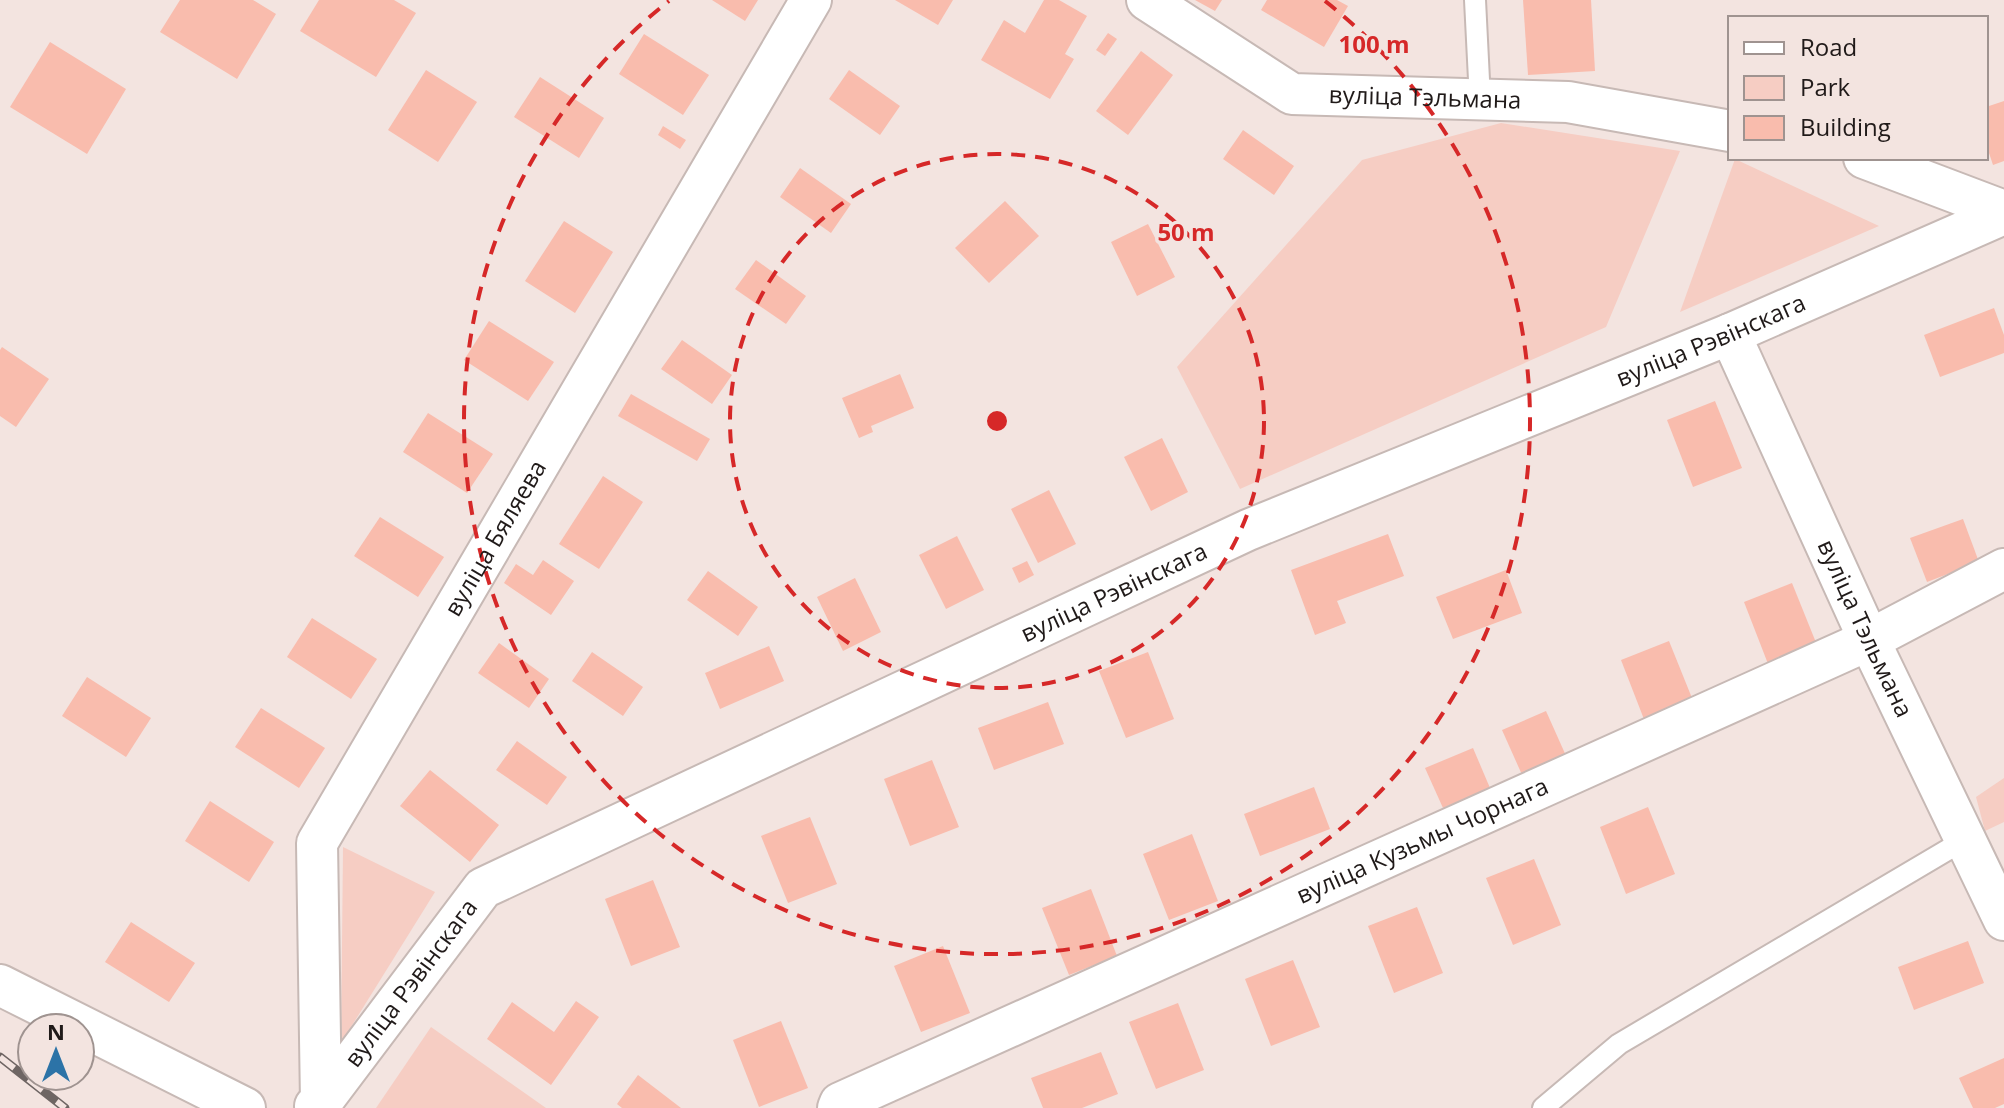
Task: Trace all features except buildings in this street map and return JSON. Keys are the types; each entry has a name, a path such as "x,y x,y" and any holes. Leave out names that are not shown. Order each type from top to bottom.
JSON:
{"street":[{"name":"вуліца Бяляева","path":"316,1105 317,843 811,0"},
{"name":"вуліца Тэльмана","path":"1147,0 1292,94 1568,102 1728,131"},
{"path":"1869,160 2004,212"},
{"name":"вуліца Рэвінскага","path":"316,1105 483,888 1248,530 1730,334 2004,212"},
{"name":"вуліца Тэльмана","path":"1730,334 1869,640 2004,920"},
{"name":"вуліца Кузьмы Чорнага","path":"838,1108 840,1103 1869,640 2004,569"},
{"path":"0,985 245,1108"}],"lane":[{"path":"1475,0 1480,100"},
{"path":"1543,1108 1619,1044 1966,839"}],"green space":[{"path":"1501,123 1680,151 1606,327 1240,489 1177,367 1362,160"},
{"path":"1735,160 1879,226 1680,312"},
{"path":"2004,778 2004,822 1985,831 1976,797"},
{"path":"343,847 435,892 341,1043"},
{"path":"431,1027 546,1108 376,1108"}],"railway":[{"path":"0,1057 65,1108"}]}
